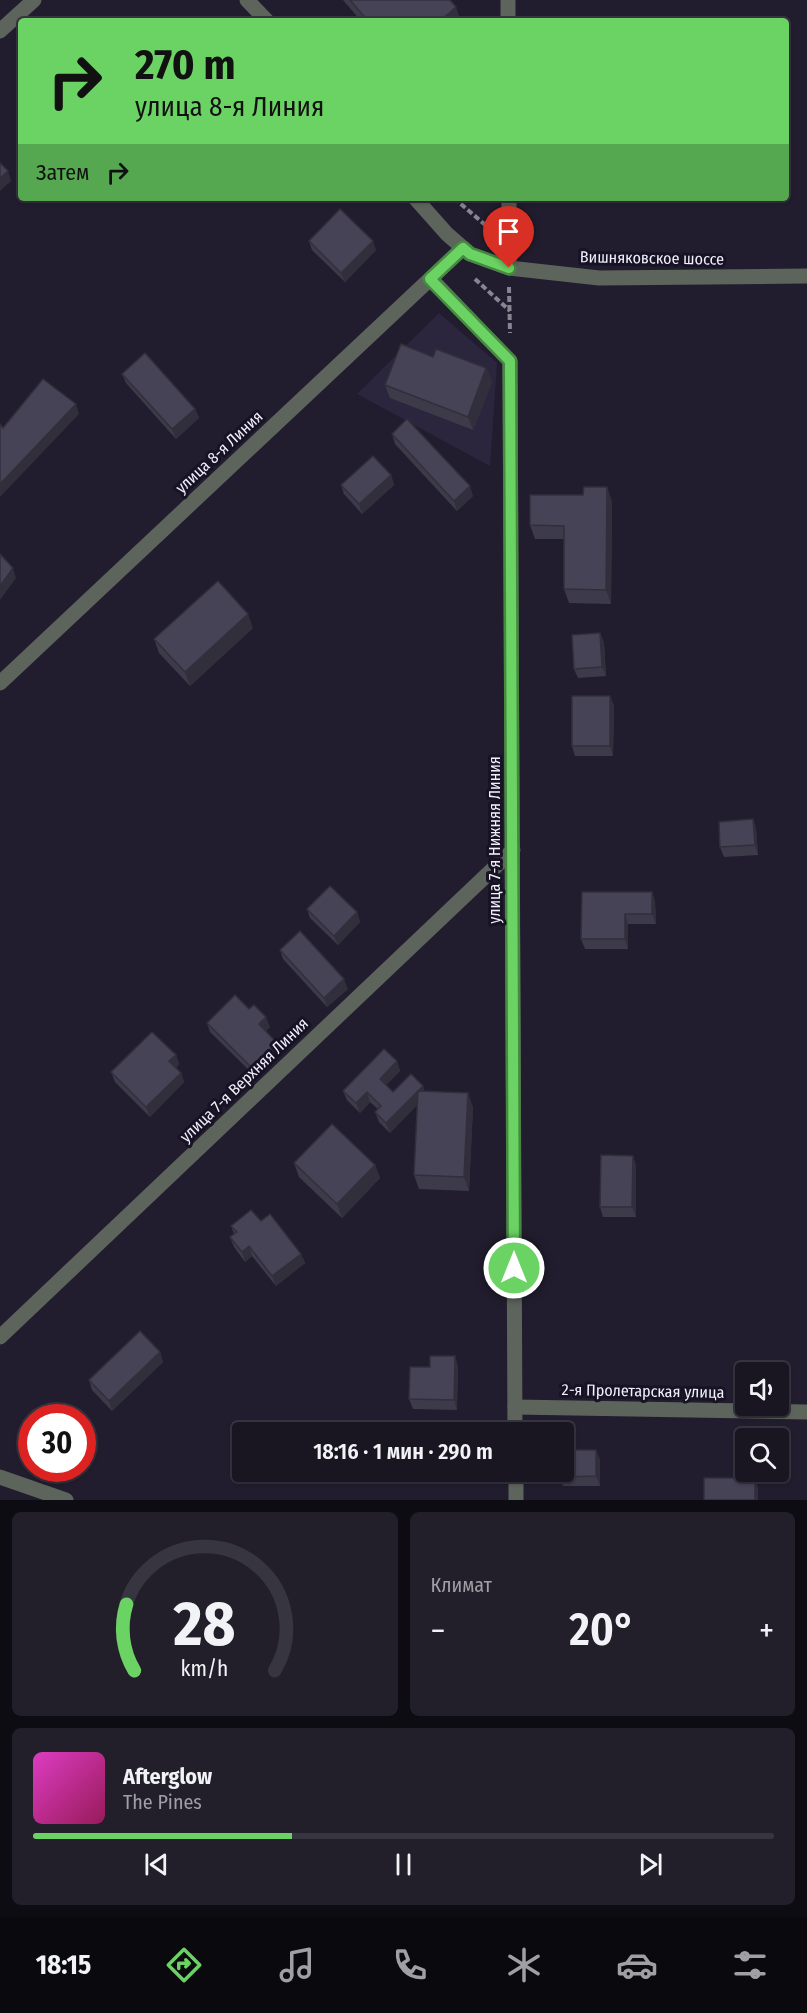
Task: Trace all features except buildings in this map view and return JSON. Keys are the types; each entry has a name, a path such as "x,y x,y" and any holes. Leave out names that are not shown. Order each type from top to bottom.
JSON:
{"street":[{"path":"0,31 34,0"},
{"path":"247,0 264,18"},
{"path":"508,0 508,18"},
{"name":"Вишняковское шоссе","path":"418,201 447,234 470,254 509,268 598,278 807,276"},
{"path":"509,201 509,268"},
{"name":"улица 8-я Линия","path":"0,683 463,248"},
{"path":"430,279 510,361"},
{"name":"улица 7-я Нижняя Линия","path":"510,361 515,1422"},
{"name":"улица 7-я Верхняя Линия","path":"0,1337 513,850"},
{"name":"2-я Пролетарская улица","path":"515,1407 807,1412"},
{"path":"0,1478 66,1500"},
{"path":"516,1482 516,1500"}],"path":[{"path":"458,201 509,245"},
{"path":"509,268 510,361"}],"shaded area":[{"path":"439,313 497,363 490,466 357,394"}],"route":[{"path":"509,268 470,254 463,248 430,279 510,361 514,1268"}]}
